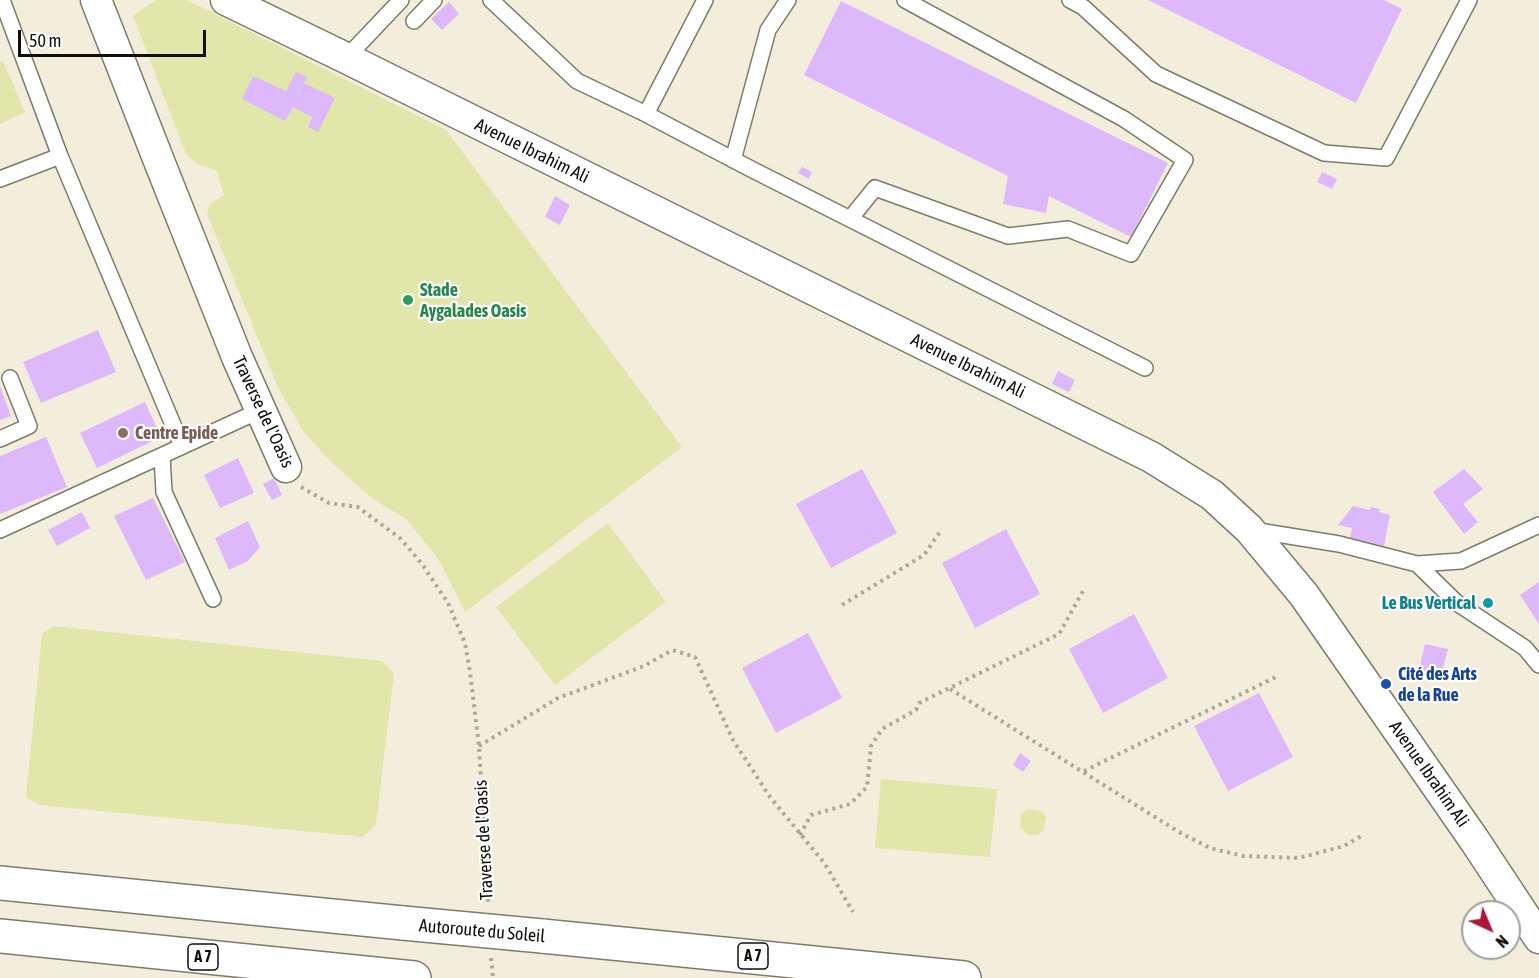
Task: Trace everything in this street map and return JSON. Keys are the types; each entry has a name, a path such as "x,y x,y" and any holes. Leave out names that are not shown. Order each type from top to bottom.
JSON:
{"highway":[{"name":"Autoroute du Soleil","path":"0,883 964,978"},
{"name":"A 7","path":"0,936 414,978"}],"street":[{"name":"Traverse de l'Oasis","path":"96,0 220,314 286,467"},
{"name":"Avenue Ibrahim Ali","path":"226,0 1014,388 1151,457 1212,495 1249,529 1304,595 1481,850 1539,938"}],"lane":[{"path":"346,58 401,0"},
{"path":"414,21 434,0"},
{"path":"490,0 577,81 1146,368"},
{"path":"646,114 705,0"},
{"path":"734,160 768,30 788,0"},
{"path":"850,219 875,188 1008,236 1068,229 1131,254 1185,160 1124,119 905,0"},
{"path":"1070,0 1083,7 1156,74 1324,153 1386,158 1469,0"},
{"path":"5,1 60,156 182,446"},
{"path":"0,179 60,156"},
{"path":"0,439 29,426 10,378"},
{"path":"0,530 261,410"},
{"path":"162,456 164,492 213,599"},
{"path":"1249,529 1339,544 1417,564 1461,561 1539,525"},
{"path":"1417,564 1456,603 1526,648 1539,665"}],"path":[{"name":"Traverse de l'Oasis","path":"286,467 302,488 329,503 358,507 401,539 422,564 448,603 465,643 470,672 479,746 488,903"},
{"path":"842,605 924,555 942,529"},
{"path":"800,835 811,815 850,804 867,787 871,746 882,729 916,710 919,703 1059,634 1083,591"},
{"path":"479,746 558,698 644,666 672,651 695,657 733,740 770,797 825,864 853,912"},
{"path":"1084,771 1276,677"},
{"path":"950,688 1210,848 1243,856 1299,858 1344,846 1364,836"},
{"path":"491,956 493,978"}],"green space":[{"name":"Stade Aygalades Oasis","path":"156,0 187,0 446,130 682,447 465,612 437,557 406,519 373,499 330,461 303,431 278,387 207,214 210,204 224,195 217,171 197,164 186,154 133,16"},
{"path":"3,61 25,112 0,124 0,62"},
{"path":"608,523 666,602 555,685 496,607"},
{"path":"53,626 382,661 394,673 376,824 363,837 40,805 26,797 42,634"},
{"path":"881,779 997,789 990,857 875,848"},
{"path":"1028,809 1041,811 1046,816 1044,829 1038,835 1028,835 1020,827 1021,814"}],"building":[{"path":"1148,0 1384,0 1402,9 1356,103"},
{"path":"841,1 1168,163 1131,237 1049,196 1046,213 1003,204 1008,176 804,75"},
{"path":"449,2 459,14 442,30 431,19"},
{"path":"296,72 307,77 304,83 335,98 318,132 308,127 312,117 293,107 285,121 242,99 253,76 286,91"},
{"path":"802,167 812,172 809,179 798,173"},
{"path":"1322,172 1337,179 1332,189 1317,182"},
{"path":"555,196 570,205 560,225 545,217"},
{"path":"98,330 116,372 41,403 23,362"},
{"path":"1058,371 1075,380 1069,392 1052,384"},
{"path":"0,386 11,416 0,420"},
{"path":"145,402 161,437 97,468 80,433"},
{"path":"46,437 67,487 0,514 0,456"},
{"path":"238,458 254,493 220,508 204,475"},
{"path":"862,469 897,533 831,568 796,504"},
{"path":"1464,469 1483,489 1463,504 1478,522 1464,534 1433,492"},
{"path":"274,478 282,495 272,500 263,484"},
{"path":"153,498 185,562 146,580 114,516"},
{"path":"1353,506 1370,510 1371,507 1380,509 1379,512 1390,515 1384,546 1350,538 1352,528 1338,525"},
{"path":"82,512 90,528 57,546 48,530"},
{"path":"248,521 260,547 248,561 229,570 215,538"},
{"path":"1006,529 1040,594 975,628 942,563"},
{"path":"1539,582 1539,624 1520,595"},
{"path":"1134,614 1168,678 1103,713 1069,649"},
{"path":"808,633 842,698 776,733 742,668"},
{"path":"1425,644 1448,649 1440,679 1418,674"},
{"path":"1259,693 1293,757 1228,791 1194,726"},
{"path":"1020,753 1031,761 1023,772 1013,765"}],"place":[{"name":"Stade Aygalades Oasis","path":"408,300"},
{"name":"Centre Epide","path":"123,433"},
{"name":"Le Bus Vertical","path":"1488,603"},
{"name":"Cité des Arts de la Rue","path":"1386,684"}]}
